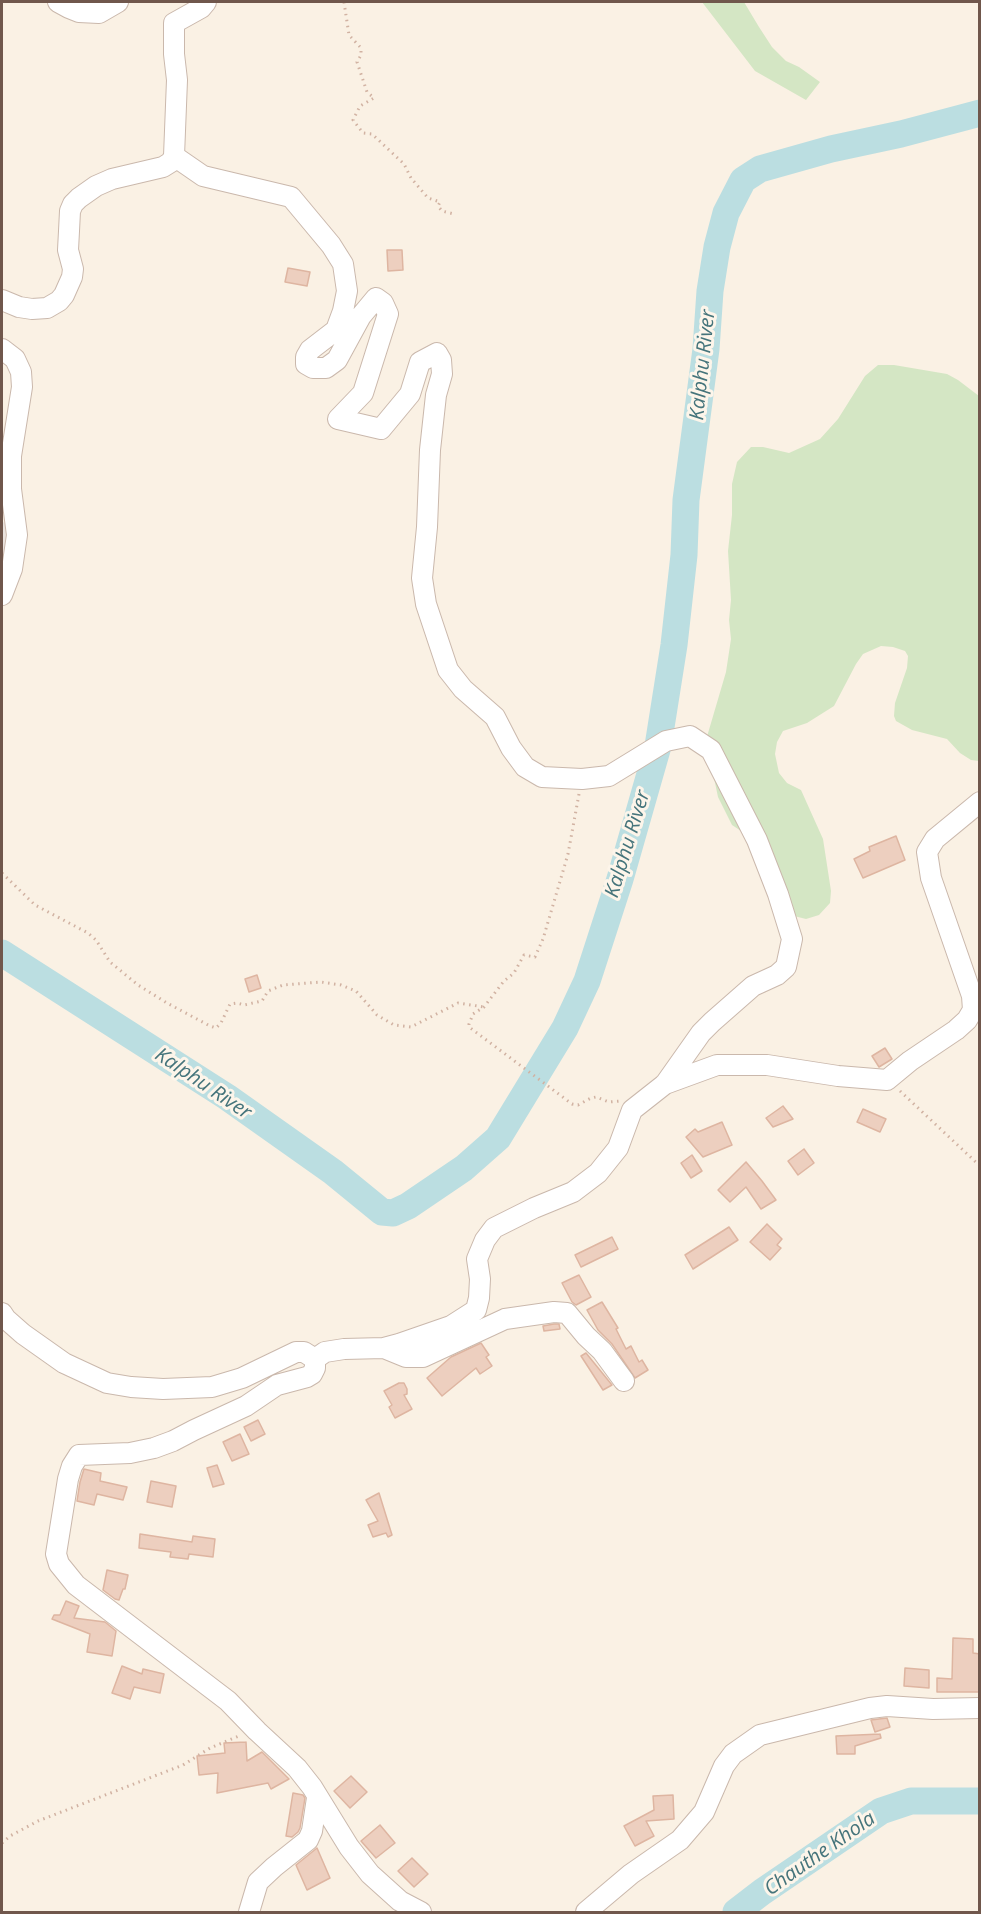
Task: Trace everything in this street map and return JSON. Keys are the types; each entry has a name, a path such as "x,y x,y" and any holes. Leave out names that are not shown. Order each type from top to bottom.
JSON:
{"street":[{"path":"58,2 79,12 99,13 118,2"},
{"path":"2,300 32,309 47,308 59,302 72,277 73,269 68,250 70,211 73,204 96,186 112,179 163,168 174,156 177,80 174,23 201,8 206,2"},
{"path":"174,156 203,176 291,197 331,245 343,264 348,291 336,330 310,350 306,357 306,364 313,368 326,368 337,360 361,316 376,298 383,303 388,314 363,393 338,419 381,429 410,394 420,362 437,353 441,360 442,374 436,395 430,450 428,527 422,578 426,604 448,670 463,689 495,717 511,748 525,767 542,777 582,779 609,776 666,741 690,736 711,750 757,840 792,939 786,967 777,975 753,986 712,1022 701,1033 665,1084 632,1110 618,1148 598,1173 573,1192 494,1228 485,1240 477,1259 479,1298 476,1311 452,1326 420,1338 384,1348 325,1352 315,1359"},
{"path":"2,349 15,359 21,372 22,387 10,456 11,489 17,536 12,569 2,595"},
{"path":"665,1084 717,1065 767,1065 838,1076 887,1080 910,1061 956,1030 967,1020 973,1010 972,996 931,878 927,852 935,839 980,802"},
{"path":"384,1348 405,1358 423,1357 505,1320 554,1312 567,1313 602,1351 624,1381"},
{"path":"2,1313 24,1334 64,1363 108,1383 131,1387 163,1389 212,1387 229,1383 296,1352 304,1352 315,1359"},
{"path":"315,1359 315,1368 307,1377 277,1385 246,1406 173,1442 130,1453 79,1455 72,1466 61,1521 58,1564 76,1585 228,1701 256,1731 297,1767 349,1847 370,1874 400,1901 421,1912"},
{"path":"586,1912 631,1874 680,1840 704,1812 724,1766 733,1754 760,1735 886,1706 933,1709 980,1708"},
{"path":"249,1912 258,1882 308,1840 312,1831 317,1798"}],"path":[{"path":"344,2 349,35 361,48 362,55 357,62 367,92 374,98 360,106 353,120 363,134 372,134 404,164 411,178 428,198 440,202 438,206 442,211 454,214"},
{"path":"582,779 568,854 543,939 535,957 524,955 514,973 504,981 484,1007 473,1014 469,1027 578,1106 596,1097 609,1102 626,1102 632,1110"},
{"path":"2,873 35,905 88,933 96,940 110,962 138,985 216,1028 230,1004 244,1005 262,1001 268,991 283,986 321,982 341,985 356,991 377,1015 394,1024 411,1027 458,1003 484,1007"},
{"path":"887,1080 980,1166"},
{"path":"2,1843 10,1836 38,1821 183,1765 210,1748 256,1731"}],"shaded area":[{"path":"2,522 6,523 14,533 2,584"}],"green space":[{"path":"702,2 744,2 772,47 786,61 820,82 806,100 755,71"},
{"path":"878,365 894,365 947,374 979,396 979,761 971,760 960,753 947,739 912,730 896,721 895,703 907,668 908,656 905,651 881,646 863,654 834,706 807,723 783,731 777,742 775,754 779,773 787,783 801,790 823,839 831,891 830,903 819,915 806,919 794,916 744,833 732,825 718,797 706,740 726,672 731,639 728,551 732,515 732,484 737,462 751,447 763,447 789,453 820,439 838,419 865,376"}],"building":[{"path":"387,250 402,250 403,270 388,271"},
{"path":"288,268 310,272 307,286 285,282"},
{"path":"896,836 905,860 863,878 854,859 870,851 869,847"},
{"path":"257,975 261,988 249,992 245,979"},
{"path":"885,1048 892,1059 879,1067 872,1056"},
{"path":"783,1106 793,1119 773,1127 766,1118"},
{"path":"863,1109 886,1119 880,1132 857,1122"},
{"path":"722,1122 732,1145 703,1157 686,1137 695,1129 698,1132"},
{"path":"804,1149 814,1163 798,1175 788,1161"},
{"path":"692,1155 702,1171 691,1178 681,1163"},
{"path":"746,1162 776,1200 761,1209 746,1187 730,1202 718,1190"},
{"path":"767,1224 782,1239 777,1245 781,1248 770,1260 750,1242"},
{"path":"729,1227 738,1240 693,1269 685,1255"},
{"path":"612,1237 618,1249 581,1267 575,1255"},
{"path":"579,1275 591,1297 576,1305 562,1283"},
{"path":"602,1302 618,1328 616,1329 626,1349 631,1346 639,1362 642,1360 648,1370 635,1378 612,1344 598,1330 587,1310"},
{"path":"559,1324 560,1329 544,1331 543,1326"},
{"path":"481,1343 489,1355 486,1357 492,1366 480,1374 476,1368 442,1396 427,1378 451,1357"},
{"path":"586,1353 612,1385 603,1390 581,1356"},
{"path":"399,1383 404,1383 407,1389 407,1394 404,1395 412,1409 395,1418 389,1407 392,1405 384,1391"},
{"path":"258,1420 265,1434 251,1441 244,1427"},
{"path":"240,1434 249,1454 232,1461 223,1442"},
{"path":"217,1465 224,1484 213,1487 207,1468"},
{"path":"84,1469 101,1473 100,1481 127,1487 123,1500 97,1494 94,1505 77,1501"},
{"path":"151,1481 176,1486 172,1507 147,1502"},
{"path":"379,1493 392,1535 388,1537 386,1533 373,1537 368,1525 378,1521 366,1500"},
{"path":"140,1534 192,1542 193,1536 215,1539 213,1557 189,1554 188,1559 170,1557 171,1552 139,1548"},
{"path":"107,1570 128,1575 125,1589 119,1600 103,1590"},
{"path":"66,1601 79,1606 74,1618 105,1622 116,1631 112,1656 87,1652 90,1634 52,1619 54,1615 60,1615"},
{"path":"953,1638 973,1639 973,1653 980,1654 980,1692 937,1692 937,1678 952,1679"},
{"path":"122,1666 142,1674 143,1669 164,1674 160,1693 134,1687 130,1699 112,1693"},
{"path":"905,1668 929,1670 929,1688 904,1686"},
{"path":"887,1718 890,1727 875,1732 871,1720"},
{"path":"880,1734 881,1738 855,1746 855,1754 837,1754 836,1736"},
{"path":"246,1742 247,1761 262,1752 289,1779 271,1789 268,1783 217,1793 218,1773 199,1775 197,1756 225,1753 224,1743"},
{"path":"351,1776 367,1792 350,1808 334,1791"},
{"path":"293,1793 303,1795 305,1798 300,1828 292,1837 286,1836"},
{"path":"673,1795 674,1819 646,1821 654,1836 635,1846 624,1826 654,1810 653,1796"},
{"path":"380,1825 395,1843 376,1858 361,1841"},
{"path":"317,1848 330,1878 307,1890 296,1865"},
{"path":"412,1858 428,1874 414,1887 398,1871"}],"waterway":[{"name":"Kalphu River","path":"2,953 227,1097 333,1172 382,1212 393,1213 408,1206 464,1168 498,1138 565,1028 587,981 620,879 658,746 674,645 684,555 686,500 706,349 710,291 717,247 726,213 743,180 760,169 831,149 901,134 980,113"},
{"name":"Chauthe Khola","path":"736,1912 881,1811 911,1801 980,1801"}]}
